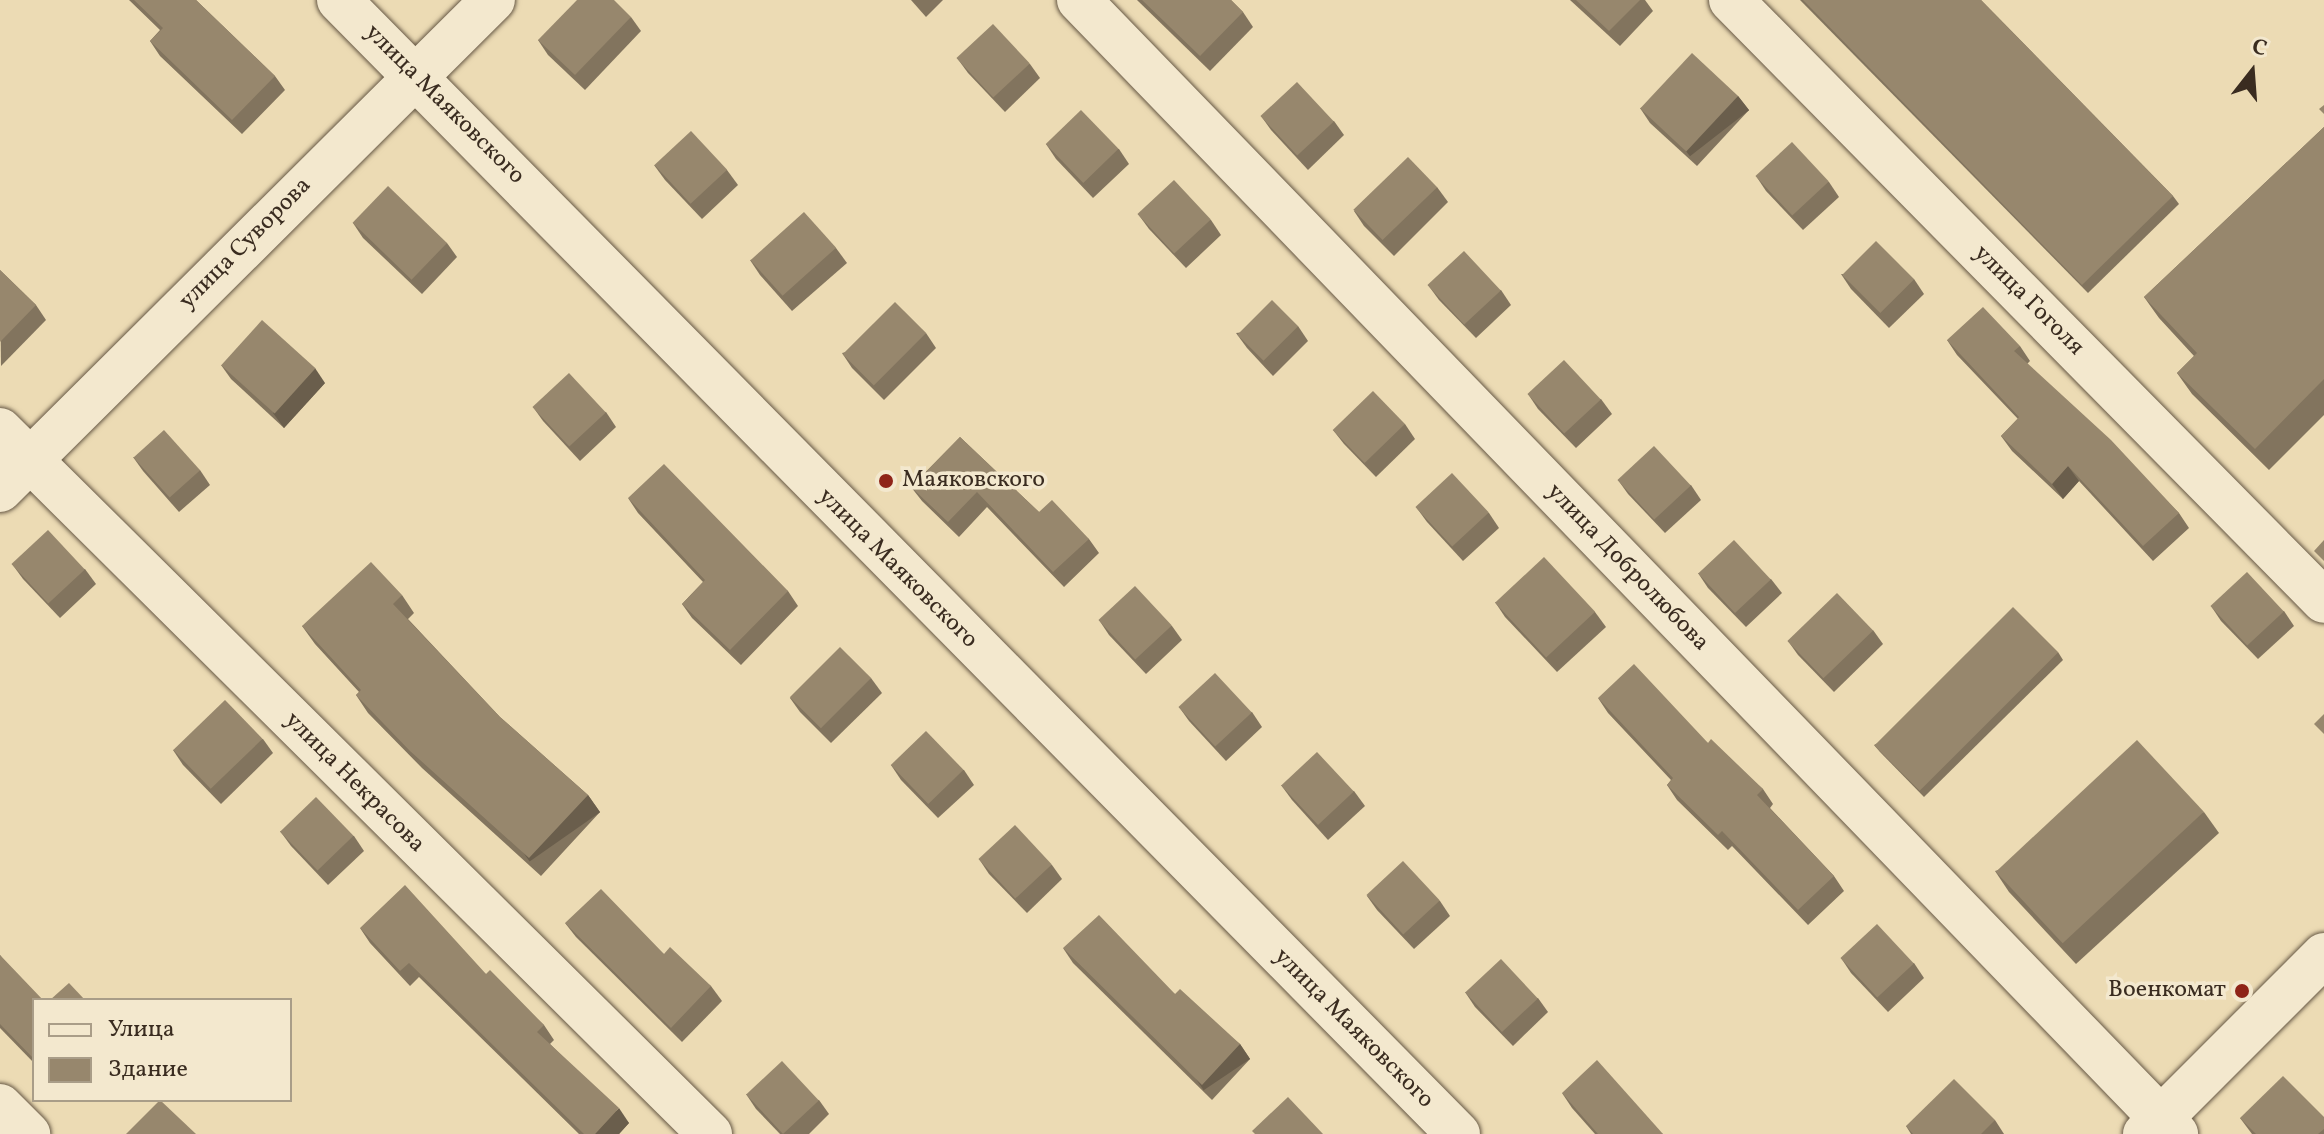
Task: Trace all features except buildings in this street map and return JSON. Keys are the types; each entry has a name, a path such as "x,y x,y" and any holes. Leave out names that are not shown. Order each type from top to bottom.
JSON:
{"street":[{"name":"улица Маяковского","path":"339,0 1458,1134"},
{"name":"улица Суворова","path":"10,460 493,0"},
{"name":"улица Добролюбова","path":"1079,0 2160,1129"},
{"name":"улица Гоголя","path":"1731,0 2324,601"},
{"name":"улица Некрасова","path":"10,460 710,1134"},
{"path":"2160,1129 2324,955"},
{"path":"0,1106 28,1134"}],"place":[{"name":"Маяковского","path":"886,481"},
{"name":"Военкомат","path":"2242,991"}]}
